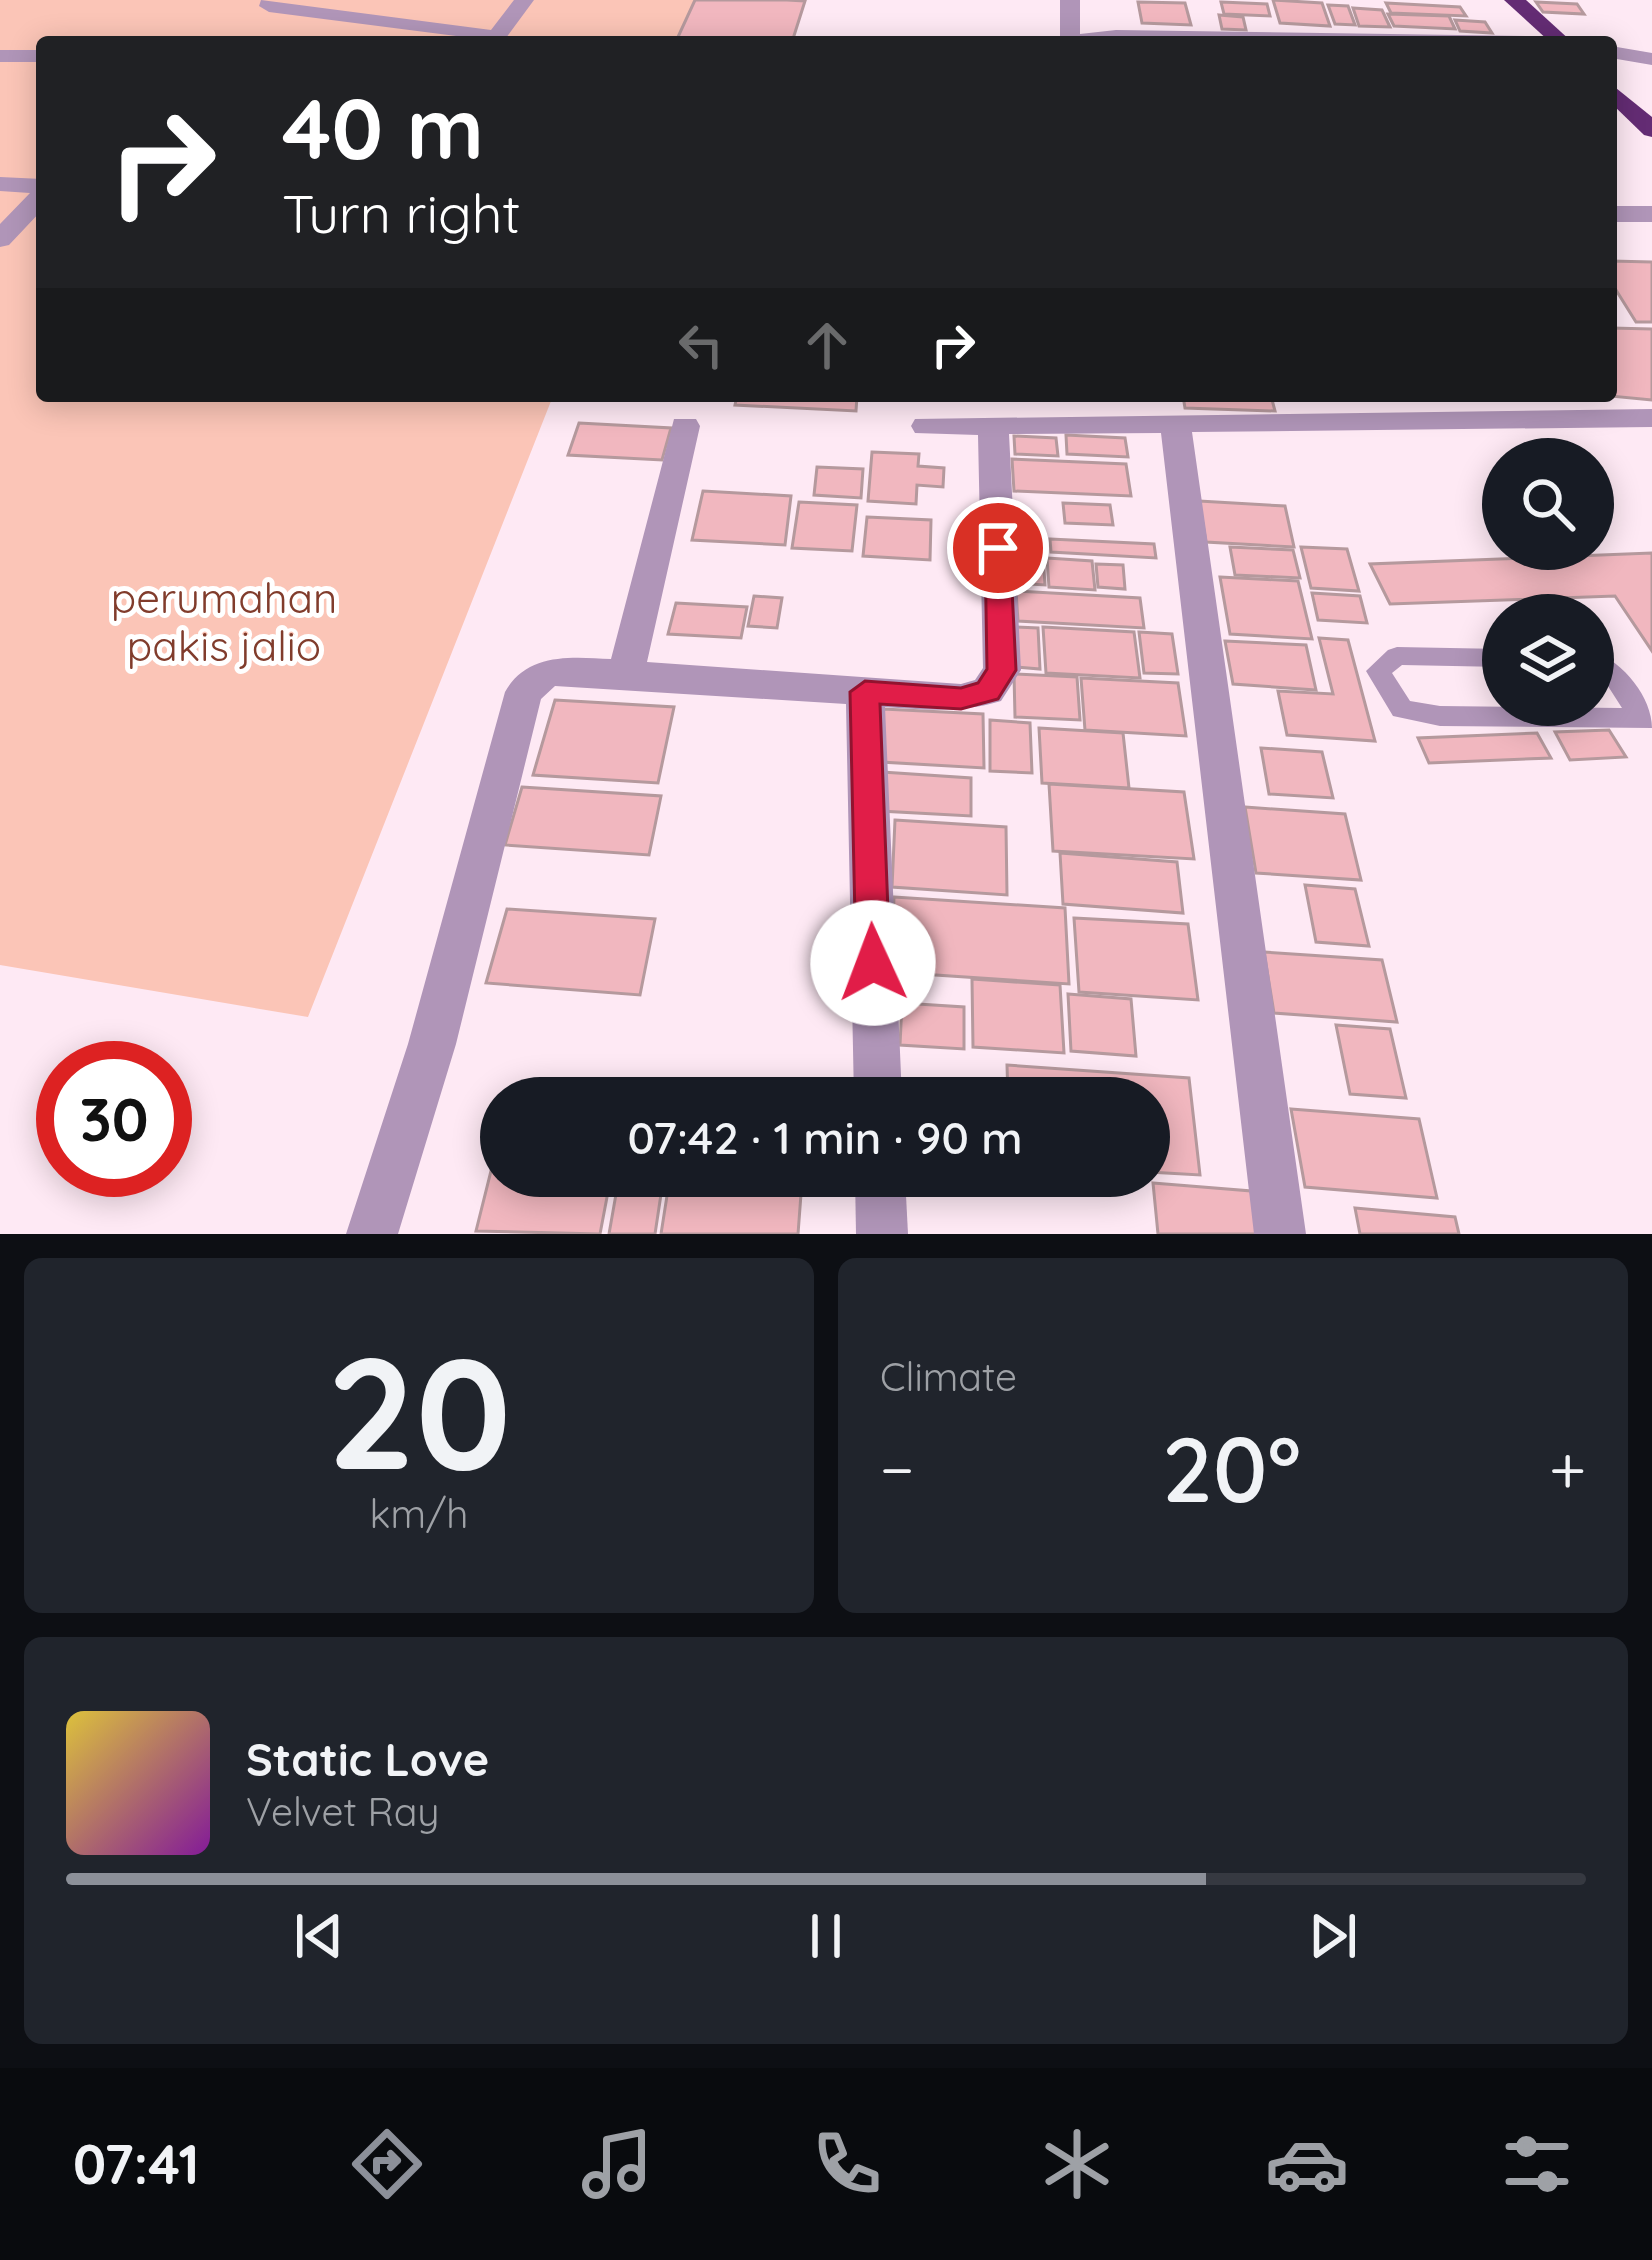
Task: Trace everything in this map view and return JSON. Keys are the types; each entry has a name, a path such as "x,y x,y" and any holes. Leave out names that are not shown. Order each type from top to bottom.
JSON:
{"highway":[{"path":"1492,0 1531,36"},
{"path":"1514,0 1555,36"},
{"path":"1617,97 1652,130"},
{"path":"1617,118 1652,150"}],"street":[{"path":"271,0 269,6 356,31 416,28 473,36"},
{"path":"356,31 404,0"},
{"path":"497,36 524,0"},
{"path":"1070,0 1070,36"},
{"path":"1120,36 1210,27 1401,36"},
{"path":"1617,53 1652,59"},
{"path":"0,56 36,56"},
{"path":"0,184 36,186"},
{"path":"0,239 36,201"},
{"path":"1617,214 1652,214"},
{"path":"926,426 993,426 1043,411 1176,427 1652,418"},
{"path":"626,674 685,426"},
{"path":"372,1234 432,1044 524,692 544,674 568,670 961,698 988,691 1002,670 993,426"},
{"path":"1176,427 1280,1234"},
{"path":"865,692 877,1077"},
{"path":"881,1197 882,1234"}],"lane":[{"path":"1482,658 1397,656 1378,671 1402,709 1482,716"},
{"path":"1614,675 1647,718"},
{"path":"1614,718 1647,718"}],"green space":[{"name":"perumahan pakis jalio","path":"0,0 706,0 694,36 36,36 36,402 551,402 308,1017 0,965"}],"building":[{"path":"695,0 805,1 794,36 678,36"},
{"path":"1273,0 1322,3 1330,26 1280,23"},
{"path":"1138,2 1185,3 1191,25 1142,23"},
{"path":"1221,2 1267,4 1270,16 1224,14"},
{"path":"1536,2 1577,4 1584,14 1543,12"},
{"path":"1386,3 1460,7 1466,16 1391,13"},
{"path":"1328,5 1348,6 1355,25 1335,24"},
{"path":"1353,8 1382,10 1390,27 1359,26"},
{"path":"1388,14 1449,16 1455,29 1394,26"},
{"path":"1219,15 1243,17 1246,30 1222,29"},
{"path":"1455,20 1485,22 1492,33 1460,31"},
{"path":"1617,261 1652,262 1652,322 1636,322 1617,292"},
{"path":"1617,328 1652,329 1652,400 1617,397"},
{"path":"736,402 857,402 856,411"},
{"path":"1184,402 1273,402 1275,411 1185,408"},
{"path":"579,423 671,428 662,460 568,455"},
{"path":"1066,435 1125,438 1128,457 1067,454"},
{"path":"1014,436 1056,438 1058,456 1015,454"},
{"path":"872,452 919,454 918,466 944,468 943,487 917,485 916,504 868,501"},
{"path":"1012,459 1126,464 1131,496 1014,491"},
{"path":"817,467 863,469 861,498 814,495"},
{"path":"703,491 791,496 785,545 692,540"},
{"path":"1199,501 1285,506 1294,547 1206,542"},
{"path":"799,502 857,505 852,551 792,548"},
{"path":"1063,503 1110,505 1113,525 1065,523"},
{"path":"867,517 931,520 930,560 863,556"},
{"path":"1050,539 1154,544 1156,558 1051,552"},
{"path":"1230,547 1293,550 1300,578 1235,575"},
{"path":"1301,547 1347,549 1359,591 1311,588"},
{"path":"1652,553 1652,651 1614,594 1482,594 1482,601 1390,604 1370,564 1482,560 1482,570 1614,570 1614,554"},
{"path":"1013,554 1043,555 1045,585 1014,583"},
{"path":"1047,558 1092,561 1095,590 1049,587"},
{"path":"1096,564 1123,565 1125,589 1098,587"},
{"path":"1220,577 1298,581 1312,639 1230,634"},
{"path":"1016,591 1140,598 1144,628 1018,621"},
{"path":"1312,593 1360,596 1367,623 1318,620"},
{"path":"754,596 782,598 777,628 748,626"},
{"path":"676,603 747,607 741,638 668,634"},
{"path":"1014,627 1038,628 1040,669 1016,667"},
{"path":"1043,627 1134,632 1140,678 1046,673"},
{"path":"1139,632 1172,634 1178,674 1144,673"},
{"path":"1319,638 1348,640 1375,741 1287,735 1278,691 1333,694"},
{"path":"1225,641 1306,645 1316,690 1233,684"},
{"path":"1014,674 1077,677 1080,720 1015,717"},
{"path":"1081,678 1178,683 1186,736 1085,730"},
{"path":"555,700 674,707 658,783 533,775"},
{"path":"883,709 983,714 984,768 881,762"},
{"path":"990,720 1030,723 1032,773 990,771"},
{"path":"1039,728 1123,733 1129,788 1042,783"},
{"path":"1609,730 1626,757 1570,760 1555,732"},
{"path":"1537,733 1551,758 1429,763 1418,738"},
{"path":"1261,748 1322,752 1333,798 1269,794"},
{"path":"882,772 971,778 971,816 880,811"},
{"path":"1049,784 1184,792 1194,859 1053,851"},
{"path":"522,787 661,796 649,855 505,845"},
{"path":"1245,807 1345,814 1361,880 1256,873"},
{"path":"895,820 1006,827 1007,895 892,887"},
{"path":"1060,853 1177,862 1183,913 1063,904"},
{"path":"1305,885 1355,889 1369,946 1316,942"},
{"path":"894,897 1065,908 1069,984 891,972"},
{"path":"507,909 655,919 640,995 486,983"},
{"path":"1074,918 1188,924 1198,1000 1079,992"},
{"path":"1264,952 1382,960 1397,1022 1274,1013"},
{"path":"972,979 1060,985 1064,1053 973,1047"},
{"path":"1068,994 1131,999 1136,1056 1071,1051"},
{"path":"902,1003 964,1007 964,1049 900,1045"},
{"path":"1336,1025 1390,1029 1406,1098 1350,1094"},
{"path":"1007,1065 1189,1078 1200,1175 1170,1173 1170,1077 1007,1077"},
{"path":"1291,1109 1419,1119 1437,1198 1305,1187"},
{"path":"1170,1184 1251,1191 1257,1234 1158,1234 1154,1197 1170,1197"},
{"path":"484,1197 607,1197 600,1234 476,1231"},
{"path":"615,1197 661,1197 655,1234 609,1234"},
{"path":"667,1197 801,1197 798,1234 661,1234"},
{"path":"1355,1208 1455,1217 1459,1234 1360,1234"}],"route":[{"path":"873,963 865,692 961,698 988,691 1002,670 998,548"}]}
